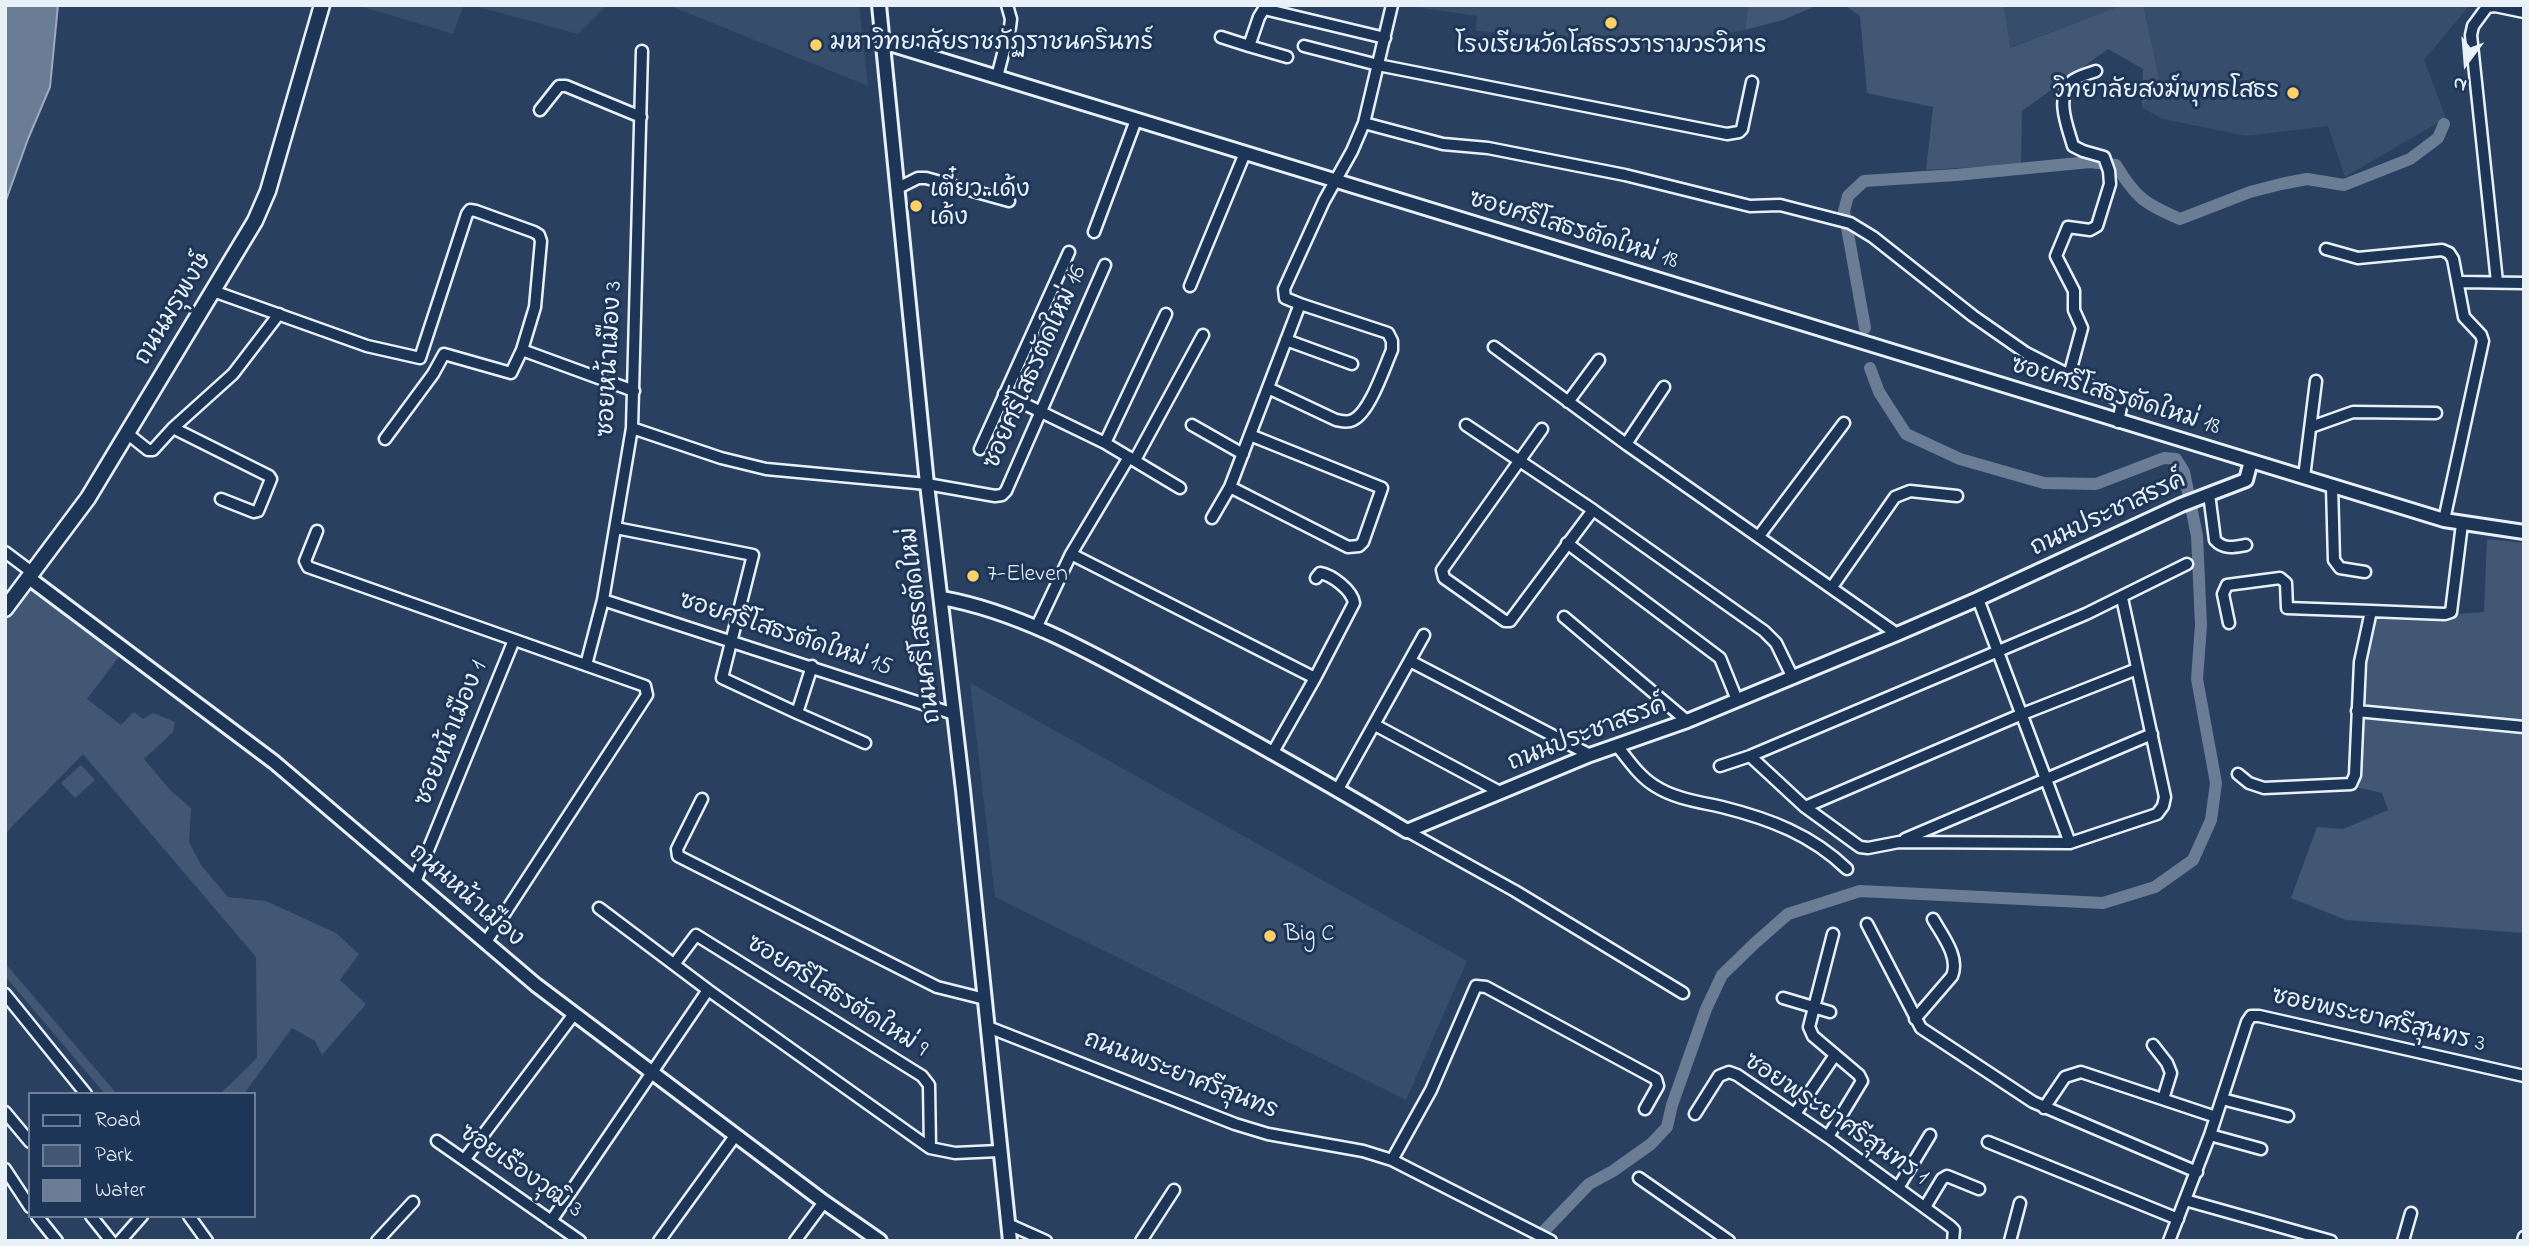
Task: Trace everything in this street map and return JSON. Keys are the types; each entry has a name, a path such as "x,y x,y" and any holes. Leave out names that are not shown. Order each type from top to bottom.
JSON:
{"main road":[{"name":"ถนนมรุพงษ์","path":"5,609 88,498 264,204 322,5"}],"street":[{"name":"ถนนศรีโสธรตัดใหม่","path":"879,5 927,484 942,598 1010,1241"},
{"path":"997,77 1010,27 1007,5"},
{"path":"1268,388 1336,420 1348,422 1356,419 1365,409 1392,350 1388,333 1285,298 1284,289 1364,123 1392,5"},
{"path":"2497,282 2471,35 2473,26 2487,7 2524,12"},
{"path":"1249,46 1261,12 1268,9 1385,38"},
{"path":"1221,37 1287,57"},
{"name":"ซอยศรีโสธรตัดใหม่ 18","path":"883,42 2444,520 2524,532"},
{"path":"1304,47 1378,65 1727,134 1742,129 1752,82"},
{"name":"ซอยหน้าเมือง 3","path":"586,665 603,600 632,428 642,51"},
{"path":"2069,376 2082,328 2074,310 2074,290 2056,256 2068,227 2090,230 2096,226 2110,184 2108,166 2102,155 2082,151 2073,146 2063,111 2065,93 2071,82 2096,71"},
{"path":"540,110 559,86 566,86 641,117"},
{"path":"1094,232 1136,120"},
{"path":"1364,123 1443,144 1502,151 1625,175 1750,206 1780,205 1850,223 1873,237 2009,342 2045,365 2122,402 2118,422"},
{"path":"1190,286 1244,153"},
{"path":"898,188 918,178 926,178 1009,201"},
{"path":"385,439 439,364 442,355 511,373 522,350 535,307 541,241 539,234 470,210 420,358"},
{"path":"2326,249 2358,258 2442,250 2449,253 2453,259 2463,317 2481,335 2483,341 2444,520"},
{"path":"980,449 1069,252"},
{"name":"ซอยศรีโสธรตัดใหม่ 16","path":"927,484 995,496 1006,491 1105,265"},
{"path":"2462,282 2524,283"},
{"path":"213,291 368,346 439,364"},
{"path":"1212,518 1230,487 1300,304"},
{"path":"1105,443 1166,313"},
{"path":"128,434 148,450 153,450 173,428 233,374 279,314"},
{"path":"1036,628 1071,554 1132,458 1203,335"},
{"path":"1286,340 1352,364"},
{"path":"1494,347 1626,444 1897,634"},
{"path":"522,350 634,391"},
{"path":"1568,402 1598,360"},
{"path":"2304,477 2316,381"},
{"path":"1626,444 1664,387"},
{"path":"1004,394 1105,443 1180,488"},
{"path":"2311,427 2353,412 2436,413"},
{"path":"1759,536 1844,423"},
{"path":"1192,425 1243,454"},
{"path":"1466,425 1764,631 1776,643 1793,678"},
{"path":"173,428 271,479 258,511 254,512 221,499"},
{"path":"632,428 721,458 766,469 927,484"},
{"path":"1542,429 1443,570 1444,578 1505,621 1510,621 1592,510"},
{"path":"1230,487 1348,547 1359,546 1363,542 1382,488 1250,435"},
{"name":"ถนนประชาสรรค์","path":"1407,831 1590,755 1687,721 1793,678 1978,599 2181,505 2246,480 2251,461"},
{"path":"2332,486 2334,560 2340,568 2365,572"},
{"path":"1832,587 1895,497 1910,491 1957,496"},
{"path":"2206,495 2215,540 2220,546 2246,545"},
{"path":"2229,623 2223,594 2227,585 2280,578 2286,583 2287,608 2445,614 2451,612 2462,524"},
{"path":"616,528 753,555 722,678 865,743"},
{"path":"317,531 305,561 308,567 645,686 647,695 486,942"},
{"path":"1567,543 1720,659 1737,699"},
{"path":"5,552 31,575"},
{"path":"1071,554 1315,678"},
{"path":"1720,766 1750,756 2122,598 2187,564"},
{"path":"1273,752 1354,603 1351,593 1328,575 1320,573 1316,578"},
{"name":"ถนนหน้าเมือง","path":"31,575 268,757 536,985 735,1136 880,1241"},
{"path":"942,598 985,607 1102,659 1338,789 1515,891 1683,993"},
{"path":"1750,756 1805,807 1860,847 1899,842 2070,843 2157,814 2165,797 2122,598"},
{"path":"1978,599 2070,843"},
{"name":"ซอยศรีโสธรตัดใหม่ 15","path":"603,600 954,714"},
{"path":"2238,774 2249,783 2264,788 2351,784 2355,775 2360,662 2371,611"},
{"path":"1564,617 1687,721"},
{"path":"1338,789 1424,635"},
{"name":"ซอยหน้าเมือง 1","path":"415,882 514,640"},
{"path":"1410,661 1590,755"},
{"path":"797,713 812,666"},
{"path":"1805,807 2020,715 2137,669"},
{"path":"2357,711 2524,727"},
{"path":"1375,725 1500,792"},
{"path":"1899,842 2152,734"},
{"path":"1618,747 1643,777 1656,787 1688,800 1759,817 1784,826 1829,851 1847,869"},
{"path":"702,799 677,849 678,856 937,988 985,999"},
{"path":"599,908 708,990 930,1147 955,1153 999,1151"},
{"path":"1915,1019 1952,976 1955,968 1954,959 1933,919"},
{"path":"1867,924 1915,1019 1927,1032 2019,1094 2045,1108 2197,1172"},
{"path":"1828,1137 1862,1081 1859,1075 1811,1033 1809,1027 1833,934"},
{"name":"ซอยศรีโสธรตัดใหม่ 9","path":"675,963 695,935 922,1076 929,1085 930,1147"},
{"path":"1392,1160 1431,1090 1476,986 1486,987 1656,1079 1658,1086 1645,1109"},
{"path":"551,1221 708,990"},
{"path":"6,998 84,1092"},
{"path":"1783,998 1830,1012"},
{"path":"465,1159 574,1014"},
{"name":"ซอยพระยาศรีสุนทร 3","path":"2169,1241 2197,1172 2251,1016 2524,1076"},
{"name":"ถนนพระยาศรีสุนทร","path":"988,1027 1235,1124 1268,1134 1363,1151 1392,1160 1551,1241"},
{"path":"2152,1045 2167,1063 2171,1073 2163,1099"},
{"path":"1795,1114 1835,1055"},
{"name":"ซอยพระยาศรีสุนทร 1","path":"1695,1114 1719,1076 1729,1072 1795,1114 1925,1207 1954,1230 1953,1241"},
{"path":"2045,1108 2065,1077 2081,1072 2216,1116"},
{"path":"2222,1099 2288,1116"},
{"path":"5,1112 28,1140"},
{"path":"1898,1188 1930,1135"},
{"path":"2210,1135 2261,1149"},
{"path":"659,1241 735,1136"},
{"name":"ซอยเรืองวุฒิ 3","path":"437,1140 580,1241"},
{"path":"1988,1142 2178,1219"},
{"path":"5,1169 28,1204"},
{"path":"1925,1207 1942,1179 1947,1176 1979,1188"},
{"path":"1639,1178 1729,1241"},
{"path":"1141,1241 1174,1190"},
{"path":"2185,1200 2331,1241"},
{"path":"377,1241 413,1202"},
{"path":"795,1241 824,1202"},
{"path":"2010,1241 2020,1203"},
{"path":"2403,1241 2411,1213"},
{"path":"39,1218 57,1241"},
{"path":"93,1218 111,1241"},
{"path":"120,1241 140,1218"},
{"path":"190,1218 207,1241"},
{"path":"1007,1224 1046,1241"}],"shaded area":[{"path":"356,5 464,5 453,34"},
{"path":"471,5 607,5 578,34"},
{"name":"มหาวิทยาลัยราชภัฏราชนครินทร์","path":"668,5 859,5 868,86"},
{"name":"โรงเรียนวัดโสธรวรารามวรวิหาร","path":"1402,5 1748,5 1745,30 1642,48 1590,38 1476,31 1477,16"},
{"name":"วิทยาลัยสงฆ์พุทธโสธร","path":"2004,5 2122,5 2009,48"},
{"name":"วิทยาลัยสงฆ์พุทธโสธร","path":"2143,5 2470,5 2424,60 2446,118 2345,177 2328,126 2246,136 2163,119 2142,108 2159,78"},
{"path":"970,683 1467,961 1406,1100 995,897"}],"green space":[{"path":"1748,5 1818,5 1783,20 1745,30"},
{"path":"1844,5 2004,5 2010,48 2122,5 2143,5 2159,78 2142,108 2143,69 2108,49 2022,111 2021,164 1926,170 1933,107 1867,93 1860,16"},
{"path":"2487,539 2524,543 2524,724 2361,706 2365,646 2376,614 2431,616 2484,612"},
{"path":"31,582 124,650 87,699 121,725 134,712 143,719 153,713 175,722 173,732 144,759 171,791 191,808 189,842 201,865 228,897 266,901 336,933 359,954 340,980 366,1004 322,1055 315,1041 292,1028 245,1092 222,1092 257,1058 256,957 83,754 5,834 5,611"},
{"path":"2362,716 2524,731 2524,933 2346,920 2291,898 2317,827 2343,829 2388,810 2382,793 2355,787"},
{"path":"81,765 95,780 75,798 61,783"},
{"path":"5,963 115,1092 103,1092 5,976"}],"water":[{"path":"5,5 58,5 50,87 5,203"}],"waterway":[{"path":"1865,328 1844,211 1848,196 1864,181 2090,162 2116,165 2142,199 2180,219 2250,192 2281,184 2307,179 2344,185 2410,159 2438,138 2444,124"},
{"path":"1542,1241 1545,1230 1589,1184 1651,1144 1667,1127 1672,1105 1706,1009 1722,975 1788,914 1860,891 2103,903 2155,887 2193,860 2211,820 2216,783 2197,679 2201,625 2197,536 2184,472 2176,459 2164,458 2096,484 2044,483 1960,459 1906,434 1879,392 1870,368"}],"place":[{"name":"โรงเรียนวัดโสธรวรารามวรวิหาร","path":"1611,23"},
{"name":"มหาวิทยาลัยราชภัฏราชนครินทร์","path":"816,45"},
{"name":"วิทยาลัยสงฆ์พุทธโสธร","path":"2293,93"},
{"name":"เตี๋ยว..เด้ง เด้ง","path":"916,206"},
{"name":"7-Eleven","path":"973,576"},
{"name":"Big C","path":"1270,936"}]}
